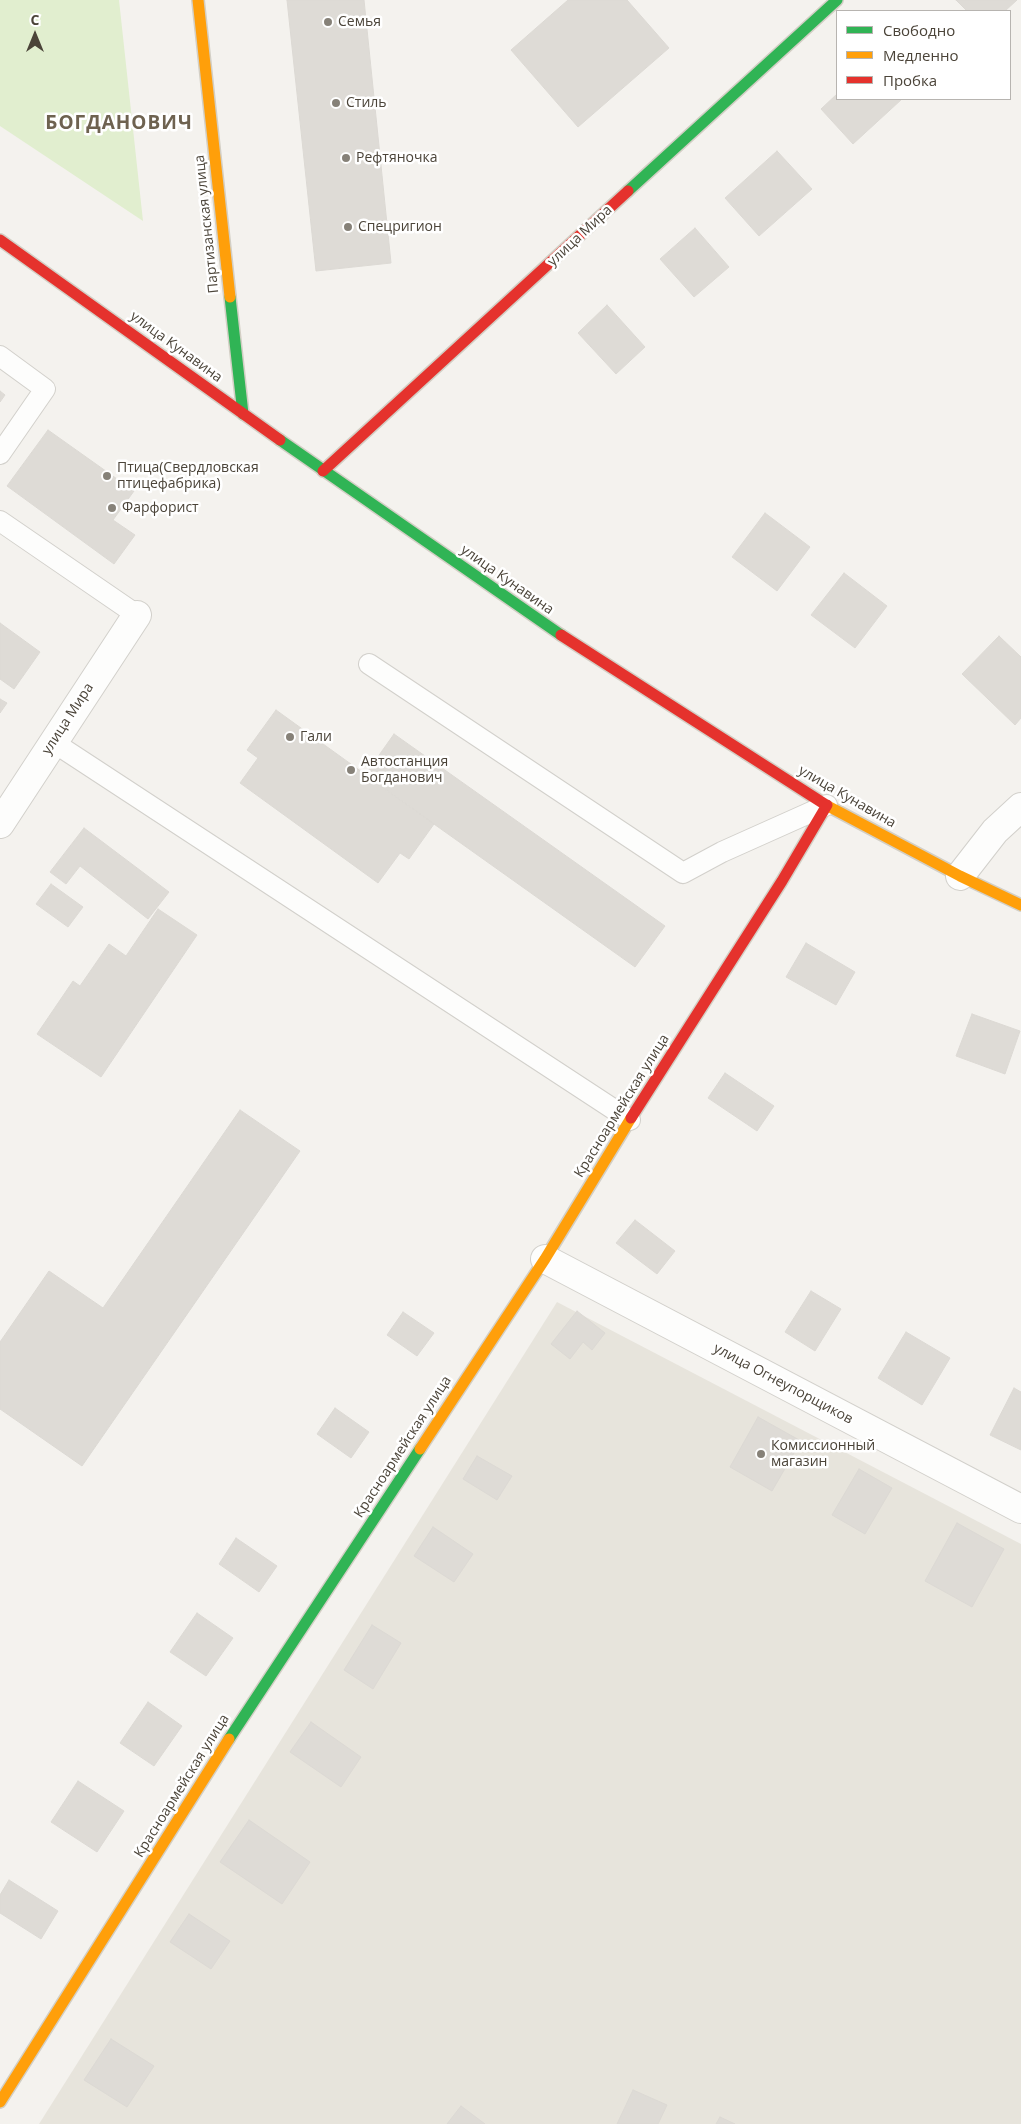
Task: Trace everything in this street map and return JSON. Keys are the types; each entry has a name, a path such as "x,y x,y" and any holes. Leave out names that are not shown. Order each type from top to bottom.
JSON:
{"street":[{"name":"Партизанская улица","path":"198,0 243,414"},
{"name":"улица Мира","path":"322,471 837,0"},
{"name":"улица Кунавина","path":"0,240 322,471 572,642 826,805 960,876 1021,905"},
{"name":"улица Мира","path":"0,824 137,615"},
{"name":"Красноармейская улица","path":"0,2102 242,1718 545,1259 630,1120 782,881 826,805"},
{"path":"960,876 994,831 1021,807"},
{"name":"улица Огнеупорщиков","path":"545,1259 1021,1510"}],"lane":[{"path":"0,356 45,389 0,454"},
{"path":"0,521 137,615"},
{"path":"368,664 683,873 722,852 826,805"},
{"path":"53,742 630,1120"}],"shaded area":[{"path":"557,1302 1021,1544 1021,2124 39,2124"}],"green space":[{"path":"0,0 119,0 143,221 0,126"}],"building":[{"path":"287,0 364,0 391,263 316,271"},
{"path":"568,0 627,0 669,48 578,127 511,50"},
{"path":"956,0 1017,0 1006,10 966,10"},
{"path":"836,95 836,100 901,100 853,144 821,109"},
{"path":"777,151 812,189 759,236 725,198"},
{"path":"695,228 729,267 694,297 660,259"},
{"path":"607,305 645,347 616,374 578,333"},
{"path":"0,391 5,395 0,402"},
{"path":"48,430 134,491 113,520 135,535 114,564 7,486"},
{"path":"765,513 810,547 777,591 732,557"},
{"path":"844,573 887,606 855,648 811,615"},
{"path":"0,623 40,652 14,689 0,679"},
{"path":"999,636 1021,657 1021,718 1015,725 962,674"},
{"path":"0,699 7,703 0,713"},
{"path":"276,710 434,824 409,859 400,853 378,883 240,783 258,758 247,750"},
{"path":"394,734 665,926 635,967 365,775"},
{"path":"84,828 169,892 148,919 80,866 66,884 50,872"},
{"path":"51,884 83,907 68,927 36,904"},
{"path":"158,909 197,935 101,1077 37,1034 73,981 80,986 109,944 126,956"},
{"path":"806,943 855,972 836,1005 786,977"},
{"path":"972,1014 1020,1031 1005,1074 956,1056"},
{"path":"725,1073 774,1106 757,1131 708,1098"},
{"path":"240,1110 300,1151 82,1466 0,1409 0,1342 49,1271 103,1308"},
{"path":"635,1220 675,1251 657,1274 616,1243"},
{"path":"811,1291 841,1309 815,1351 785,1332"},
{"path":"577,1311 605,1333 592,1350 583,1342 570,1359 551,1344"},
{"path":"403,1312 434,1333 417,1356 387,1335"},
{"path":"906,1332 950,1358 922,1405 878,1378"},
{"path":"1014,1388 1021,1392 1021,1450 990,1435"},
{"path":"335,1408 369,1432 351,1458 317,1434"},
{"path":"758,1417 801,1441 772,1491 730,1467"},
{"path":"477,1456 512,1476 497,1500 463,1479"},
{"path":"859,1469 892,1488 865,1534 832,1515"},
{"path":"957,1523 1004,1549 972,1607 925,1581"},
{"path":"433,1527 473,1554 454,1582 414,1556"},
{"path":"236,1538 277,1566 259,1592 219,1564"},
{"path":"197,1613 233,1638 206,1676 170,1652"},
{"path":"372,1625 401,1643 373,1689 344,1670"},
{"path":"148,1702 182,1726 154,1766 120,1743"},
{"path":"311,1722 361,1757 341,1787 290,1752"},
{"path":"78,1781 124,1811 97,1852 51,1822"},
{"path":"249,1820 310,1862 282,1904 220,1862"},
{"path":"9,1880 58,1911 41,1939 0,1913 0,1895"},
{"path":"189,1914 230,1941 211,1969 170,1942"},
{"path":"111,2039 154,2066 127,2107 84,2080"},
{"path":"633,2090 667,2105 658,2124 617,2124"},
{"path":"461,2106 485,2124 447,2124"},
{"path":"720,2117 735,2124 716,2124"}],"traffic: fast":[{"path":"628,191 837,0"},
{"path":"230,297 243,414"},
{"path":"280,440 561,635"},
{"path":"229,1739 420,1449"}],"traffic: slow":[{"path":"198,0 230,297"},
{"path":"826,805 960,876 1021,905"},
{"path":"420,1449 545,1259 631,1118"},
{"path":"0,2102 229,1739"}],"traffic: jam":[{"path":"323,471 628,191"},
{"path":"0,240 280,440"},
{"path":"561,635 826,805"},
{"path":"631,1118 782,881 827,805"}],"place":[{"name":"Семья","path":"328,22"},
{"name":"Стиль","path":"336,103"},
{"name":"Рефтяночка","path":"346,158"},
{"name":"Спецригион","path":"348,227"},
{"name":"Птица(Свердловская птицефабрика)","path":"107,476"},
{"name":"Фарфорист","path":"112,508"},
{"name":"Гали","path":"290,737"},
{"name":"Автостанция Богданович","path":"351,770"},
{"name":"Комиссионный магазин","path":"761,1454"}],"district":[{"name":"БОГДАНОВИЧ","path":"119,124"}]}
